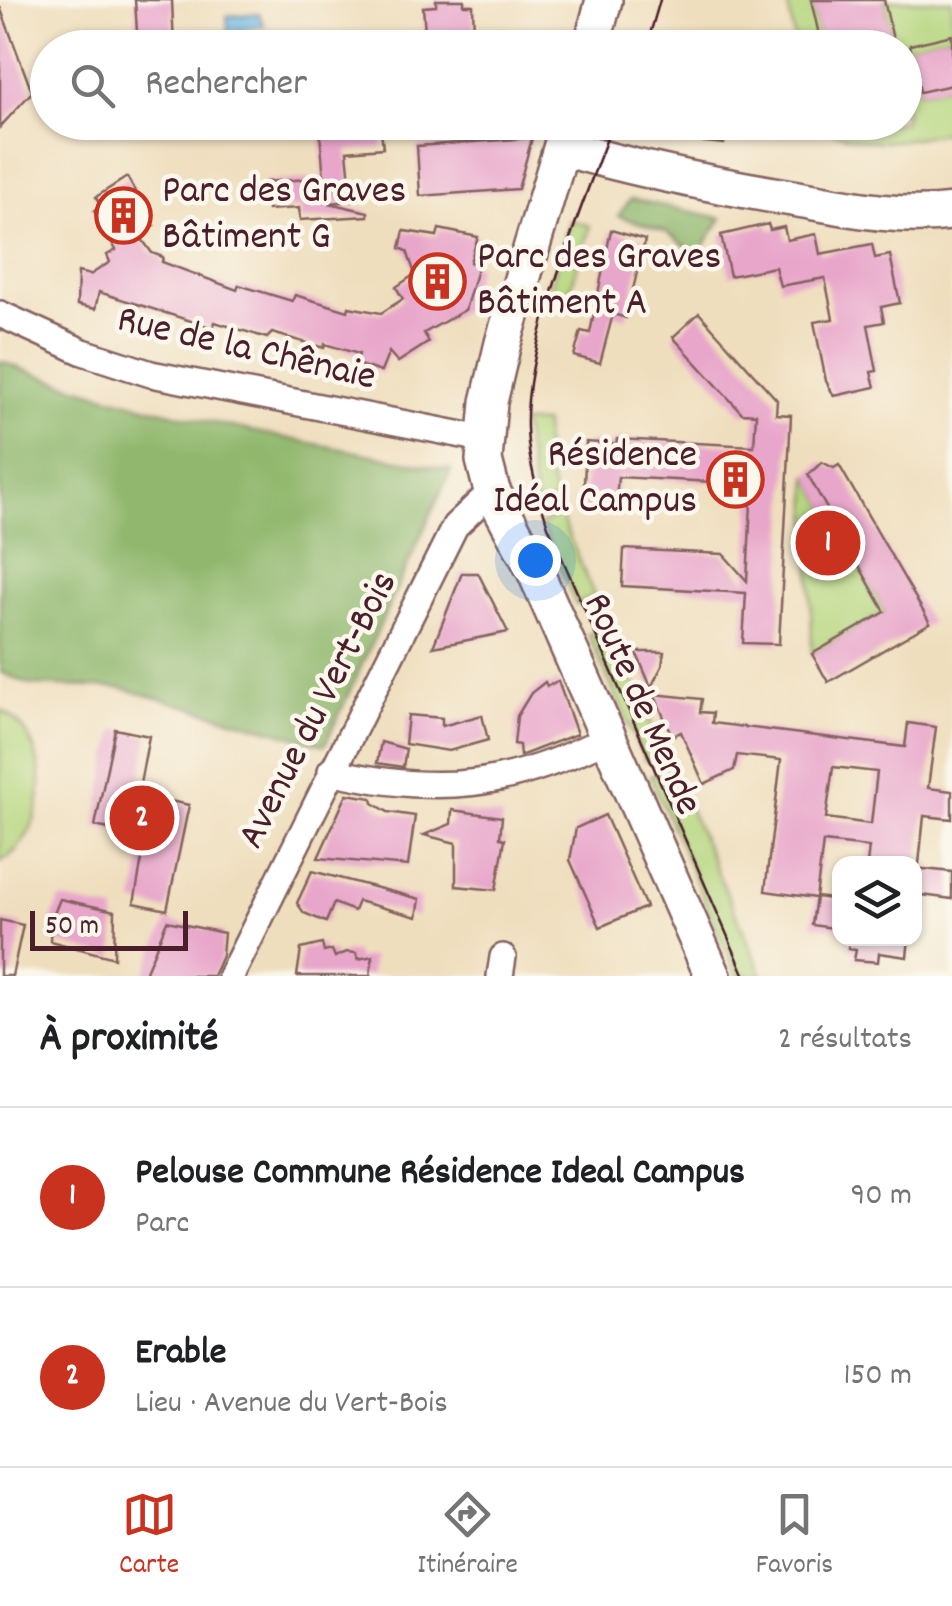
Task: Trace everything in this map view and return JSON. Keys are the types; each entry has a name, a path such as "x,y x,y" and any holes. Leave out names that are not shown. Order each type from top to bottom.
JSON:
{"main road":[{"path":"595,30 604,0"},
{"name":"Route de Mende","path":"565,140 504,343 482,439 492,491 536,571 713,976"},
{"path":"578,140 658,174 844,208 912,215 952,212"}],"street":[{"name":"Rue de la Chênaie","path":"0,314 83,352 151,374 482,439"},
{"name":"Avenue du Vert-Bois","path":"231,976 455,526 492,491"},
{"path":"331,772 430,788 474,784 566,758 607,738"}],"green space":[{"path":"787,0 811,0 818,30 793,30"},
{"path":"884,0 952,0 952,35 922,42 922,30 891,30"},
{"path":"952,85 952,131 922,137 922,92"},
{"path":"631,199 722,218 698,255 666,232 618,216"},
{"path":"570,220 590,226 566,303 547,298"},
{"path":"0,361 166,412 451,470 325,745 121,688 31,685 0,672"},
{"path":"522,423 544,423 545,456 555,500 537,507"},
{"path":"808,475 885,612 812,654"},
{"path":"560,515 594,595 576,605 541,524"},
{"path":"609,627 664,752 645,761 588,634"},
{"path":"0,710 18,723 31,741 40,786 30,831 17,849 0,862"},
{"path":"671,767 763,976 738,976 650,776"}],"water":[{"path":"259,13 264,26 228,30 227,16"}],"building":[{"path":"135,0 172,0 173,30 137,30"},
{"path":"436,0 464,0 464,5 473,5 474,30 425,30 423,7 436,6"},
{"path":"811,0 884,0 891,30 818,30"},
{"path":"0,7 30,94 0,127"},
{"path":"952,35 952,85 922,92 922,42"},
{"path":"321,140 382,140 383,148 347,151 352,201 329,203 368,212 368,216 300,220 299,208 268,210 265,182 324,178"},
{"path":"531,140 518,189 420,196 417,146"},
{"path":"703,140 725,140 724,144"},
{"path":"127,177 154,225 139,235 152,253 163,257 162,262 237,290 239,285 292,301 295,295 348,311 349,307 381,313 403,299 396,287 415,274 407,251 400,248 404,231 437,236 439,229 478,237 470,262 478,266 465,310 424,333 429,342 398,362 389,352 381,372 356,364 359,354 325,344 324,348 272,333 267,338 215,322 213,328 99,292 95,309 77,305 78,272 90,275 110,262 107,255 116,250 94,211 101,207 96,197"},
{"path":"768,224 770,230 784,227 787,240 816,234 820,254 872,244 875,258 890,255 900,303 881,307 884,322 868,325 877,371 871,372 875,387 834,396 826,381 814,322 833,319 825,278 780,286 775,267 730,276 721,235"},
{"path":"611,230 645,240 626,318 613,314 600,363 574,356 581,331 590,333"},
{"name":"Résidence Idéal Campus","path":"699,313 777,400 776,414 791,415 779,644 743,643 746,593 622,586 624,549 723,554 747,581 752,484 618,477 615,510 583,507 586,442 616,444 617,439 754,446 756,414 742,413 673,337"},
{"path":"822,462 834,468 839,465 930,623 828,682 812,654 885,612 808,475"},
{"path":"462,573 478,573 508,632 433,647"},
{"path":"636,652 664,652 651,687"},
{"path":"558,681 577,734 520,756 519,745 514,744 517,716 531,693 545,682 547,686"},
{"path":"654,694 702,699 700,712 713,713 712,723 905,747 908,723 936,727 928,788 952,791 952,819 924,816 920,856 868,856 869,847 823,842 816,898 765,891 781,760 737,755 734,770 704,784 681,732 672,736","holes":["833,767 877,772 871,824 826,818"]},
{"path":"408,715 442,718 442,726 482,715 488,740 449,751 405,744"},
{"path":"115,729 149,736 138,794 189,805 167,910 134,903 146,837 95,826"},
{"path":"381,742 406,749 403,767 377,763"},
{"path":"347,794 372,798 373,803 388,812 415,816 408,866 318,858"},
{"path":"452,810 502,817 500,838 505,839 496,890 456,886 456,843 424,835 451,824"},
{"path":"605,815 646,907 600,927 570,860 576,828"},
{"path":"922,869 952,872 952,899 922,895"},
{"path":"312,871 420,899 417,917 358,901 354,911 334,903 326,922 304,913 297,903"},
{"path":"816,897 832,899 832,928 812,925"},
{"path":"60,899 115,911 114,958 50,941 51,921"},
{"path":"0,920 23,925 12,976 0,976"},
{"path":"167,921 224,933 222,956 213,976 144,976"},
{"path":"322,944 324,952 332,950 335,957 347,952 356,953 358,959 373,956 370,976 297,976 301,949"},
{"path":"908,946 907,957 879,953 878,962 854,960 856,950 848,949"}],"tram line":[{"path":"651,30 660,0"},
{"path":"606,140 558,274 535,356 529,394 529,453 548,526 745,976"}],"place":[{"name":"Parc des Graves Bâtiment G","path":"123,216"},
{"name":"Parc des Graves Bâtiment A","path":"438,282"},
{"name":"Résidence Idéal Campus","path":"736,480"},
{"name":"Pelouse Commune Résidence Ideal Campus","path":"828,543"},
{"name":"Erable","path":"142,818"}]}
